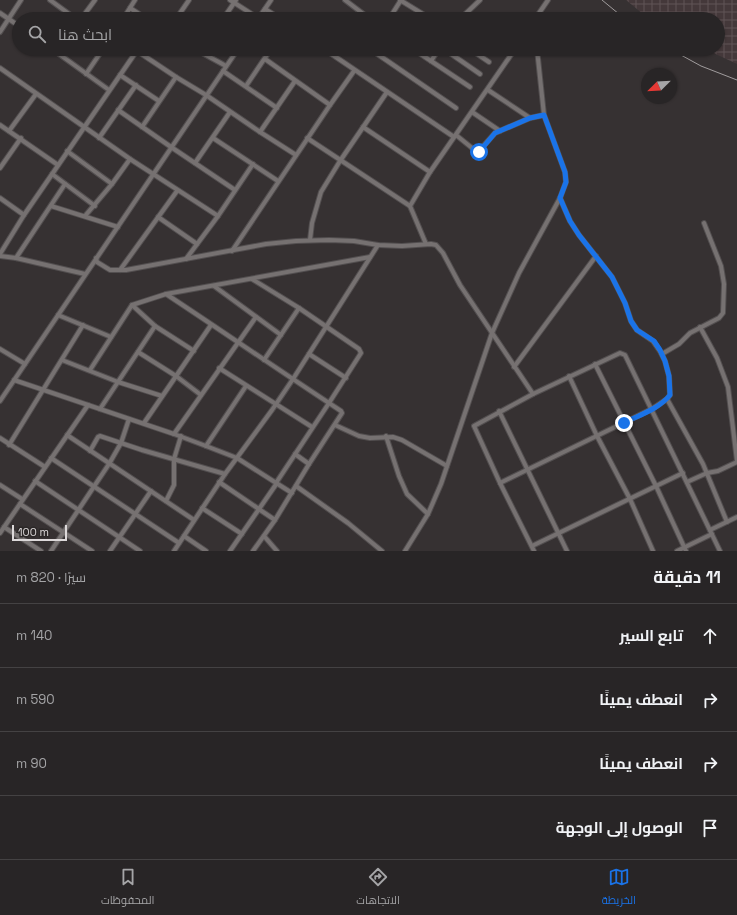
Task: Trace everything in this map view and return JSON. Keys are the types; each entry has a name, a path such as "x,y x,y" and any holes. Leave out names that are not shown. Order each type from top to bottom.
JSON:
{"street":[{"path":"13,12 21,0"},
{"path":"50,0 66,12"},
{"path":"86,12 95,0"},
{"path":"181,12 189,0"},
{"path":"263,12 271,0"},
{"path":"345,0 361,12"},
{"path":"393,12 400,0 420,12"},
{"path":"467,12 480,0"},
{"path":"540,12 548,0"},
{"path":"127,12 133,1"},
{"path":"227,12 233,1 248,12"},
{"path":"130,8 136,12"},
{"path":"265,9 270,12"},
{"path":"0,12 12,21"},
{"path":"0,32 12,14"},
{"path":"64,56 109,90"},
{"path":"86,74 98,56"},
{"path":"85,274 0,255 24,215 133,56"},
{"path":"146,56 296,155"},
{"path":"210,56 226,66"},
{"path":"0,401 233,56"},
{"path":"246,86 267,56"},
{"path":"334,56 477,152 481,150 495,133 530,118 544,115"},
{"path":"380,56 456,108"},
{"path":"424,56 470,87"},
{"path":"431,61 434,56"},
{"path":"454,56 480,74"},
{"path":"480,56 489,62"},
{"path":"410,206 430,172 510,56"},
{"path":"405,551 428,514 447,466 492,333 519,273 560,198 566,182 565,172 544,115 538,56"},
{"path":"265,59 330,105"},
{"path":"0,68 130,160 218,216"},
{"path":"223,71 278,108"},
{"path":"232,251 307,138 354,71"},
{"path":"120,75 159,101"},
{"path":"142,127 176,77"},
{"path":"260,132 278,108 295,81"},
{"path":"99,138 136,85"},
{"path":"488,90 530,118"},
{"path":"310,240 312,223 321,192 340,160 387,92"},
{"path":"9,131 36,94"},
{"path":"118,110 235,190"},
{"path":"195,163 230,112"},
{"path":"472,112 500,131"},
{"path":"0,125 21,138 58,165"},
{"path":"363,127 430,172"},
{"path":"0,168 21,138"},
{"path":"213,138 278,181"},
{"path":"307,138 410,206 426,244"},
{"path":"67,152 112,184"},
{"path":"85,216 95,206 130,160"},
{"path":"186,260 253,164"},
{"path":"52,174 95,206"},
{"path":"16,258 65,184"},
{"path":"120,270 177,191"},
{"path":"0,198 24,215"},
{"path":"500,483 652,409 667,399 670,395 669,376 662,354 654,341 637,330 631,321 625,303 612,277 579,235 570,221 560,198"},
{"path":"51,206 118,227"},
{"path":"158,217 197,244"},
{"path":"662,354 679,344 690,333 719,318 723,313 724,284 722,266 704,223"},
{"path":"96,258 97,262 103,267 110,270 120,270 186,260 266,244 310,240 354,241 378,245 402,246 426,244 436,245 443,253 460,285 533,394"},
{"path":"174,551 224,474 237,458 310,354 378,245"},
{"path":"514,367 596,256"},
{"path":"90,370 132,305 166,294 370,258"},
{"path":"230,551 346,378 361,353 361,351 327,327 252,279"},
{"path":"214,286 281,335"},
{"path":"166,294 238,341 342,413 292,493 253,551"},
{"path":"132,305 155,326 194,351"},
{"path":"264,360 299,308"},
{"path":"58,315 111,337"},
{"path":"174,434 256,317"},
{"path":"144,423 211,324"},
{"path":"10,445 83,325"},
{"path":"100,409 155,326"},
{"path":"687,482 707,473 718,471 737,462 728,388 717,358 700,327"},
{"path":"0,350 25,364"},
{"path":"138,352 176,376 201,395"},
{"path":"534,551 500,483 474,426 499,411 569,376 620,353 625,355 720,551"},
{"path":"310,354 346,378"},
{"path":"62,360 118,382 162,396"},
{"path":"595,364 656,486 685,549"},
{"path":"219,368 312,427"},
{"path":"569,376 597,436 630,499 653,551"},
{"path":"14,380 144,423 237,458 292,493"},
{"path":"206,446 246,386"},
{"path":"667,399 707,473 727,522"},
{"path":"0,533 88,405"},
{"path":"499,411 567,551"},
{"path":"51,551 109,464 121,443 129,419"},
{"path":"335,425 359,436 370,438 386,436 402,440 447,466"},
{"path":"67,435 194,520"},
{"path":"90,451 99,436 224,474"},
{"path":"166,501 174,486 174,459 181,436"},
{"path":"386,436 399,476 407,494 428,514"},
{"path":"0,438 45,467"},
{"path":"295,454 309,464"},
{"path":"51,458 179,543"},
{"path":"532,546 683,474"},
{"path":"35,481 140,551"},
{"path":"219,482 274,520"},
{"path":"0,485 22,500"},
{"path":"296,486 348,523 382,551"},
{"path":"110,551 150,491"},
{"path":"20,504 92,551"},
{"path":"202,508 242,534"},
{"path":"677,551 685,549 737,517"},
{"path":"4,527 41,551"},
{"path":"184,536 206,551"},
{"path":"264,536 277,551"}],"shaded area":[{"path":"626,0 737,0 737,64 720,56 725,56 725,12 641,12"}],"railway":[{"path":"602,0 617,12"},
{"path":"683,56 701,66 737,80"}],"route":[{"path":"479,152 495,133 530,118 544,115 565,172 566,182 560,198 570,221 612,277 625,303 631,321 637,330 654,341 660,350 669,376 670,395 667,399 652,409 624,423"}]}
